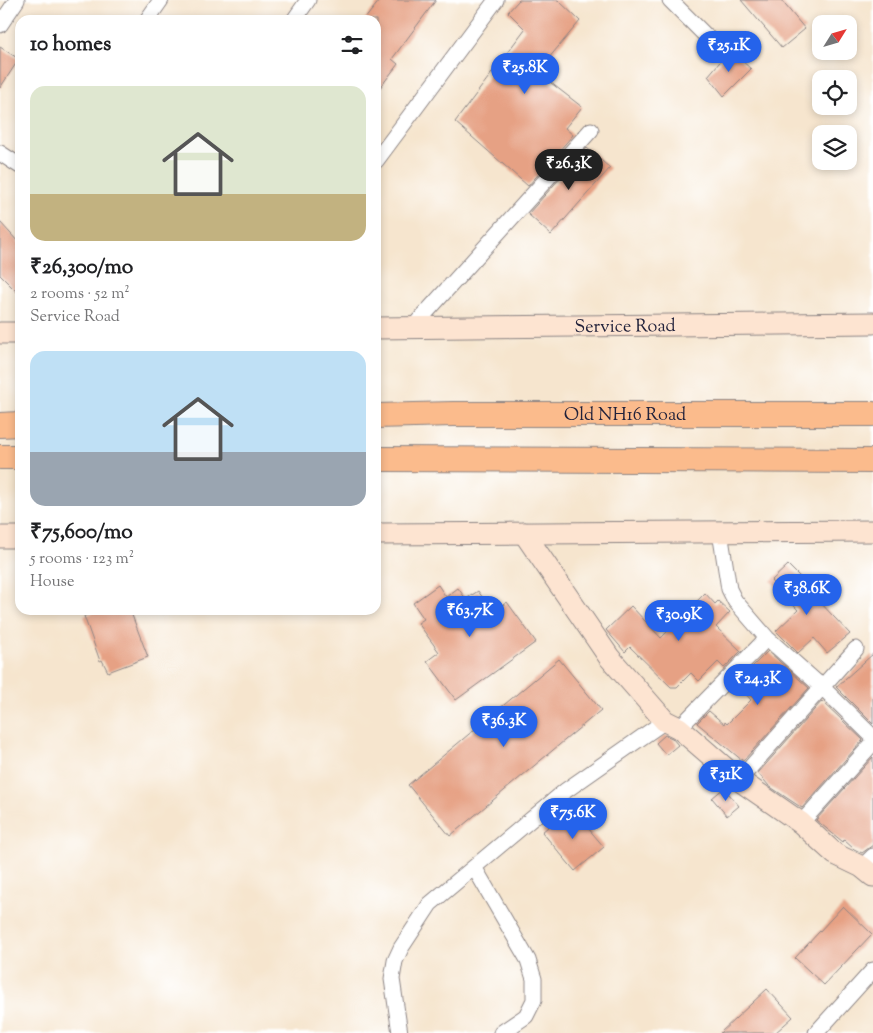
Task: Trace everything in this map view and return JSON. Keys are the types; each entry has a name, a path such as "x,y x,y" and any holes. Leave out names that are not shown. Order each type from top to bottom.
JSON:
{"main road":[{"name":"Old NH16 Road","path":"381,416 453,414 873,414"},
{"path":"0,425 15,424"},
{"path":"0,457 15,457"},
{"path":"381,459 873,461"}],"street":[{"path":"0,25 17,0"},
{"path":"150,15 161,0"},
{"path":"298,15 308,0"},
{"path":"381,154 496,0"},
{"path":"670,0 708,38"},
{"path":"413,327 591,130"},
{"path":"0,153 15,163"},
{"name":"Service Road","path":"381,328 873,323"},
{"path":"0,333 15,333"},
{"path":"381,534 873,531"},
{"path":"720,532 729,589 735,601 767,638 822,686 873,737"},
{"path":"524,533 609,657 672,725 739,780 801,823 835,854 869,866"},
{"path":"0,537 15,536"},
{"path":"400,1033 392,979 395,961 401,948 430,904 565,791 672,725 767,638"},
{"path":"739,780 856,649"},
{"path":"801,823 873,743"},
{"path":"474,867 528,960 534,979 534,1000 526,1016 502,1033"},
{"path":"816,1033 873,970"}],"building":[{"path":"380,0 436,0 392,59 398,64 381,86 381,15 368,15"},
{"path":"519,0 558,0 580,21 537,72 582,107 565,128 573,135 528,186 455,122 525,29 508,12"},
{"path":"741,0 781,0 805,29 782,48"},
{"path":"0,47 15,56 15,65 0,88"},
{"path":"730,50 751,69 724,96 708,76"},
{"path":"587,148 610,168 551,235 528,214"},
{"path":"0,222 15,238 15,290 0,275"},
{"path":"788,565 804,581 802,583 850,634 827,653 814,638 798,653 776,631 798,610 771,581"},
{"path":"438,585 446,597 458,588 466,599 478,591 493,612 507,602 536,642 456,700 427,661 439,652 418,623 424,619 413,603"},
{"path":"705,593 715,604 718,601 730,612 716,627 741,651 724,668 718,662 699,681 691,673 677,687 671,687 630,647 625,652 606,630 631,606 661,638"},
{"path":"132,615 148,657 108,672 102,660 100,661 84,616"},
{"path":"768,651 809,688 743,761 697,723 709,711 724,724 725,722 727,724 751,700 736,683"},
{"path":"873,654 873,724 836,687"},
{"path":"559,659 601,710 450,836 408,785"},
{"path":"822,701 863,740 802,808 769,786 758,773"},
{"path":"665,735 672,738 678,745 666,755 656,743"},
{"path":"873,757 873,845 862,853 844,840 843,842 816,820"},
{"path":"724,788 739,806 727,816 712,798"},
{"path":"571,808 604,847 575,871 542,832"},
{"path":"843,906 872,934 824,985 795,958"},
{"path":"767,989 793,1017 775,1033 720,1033"}]}
